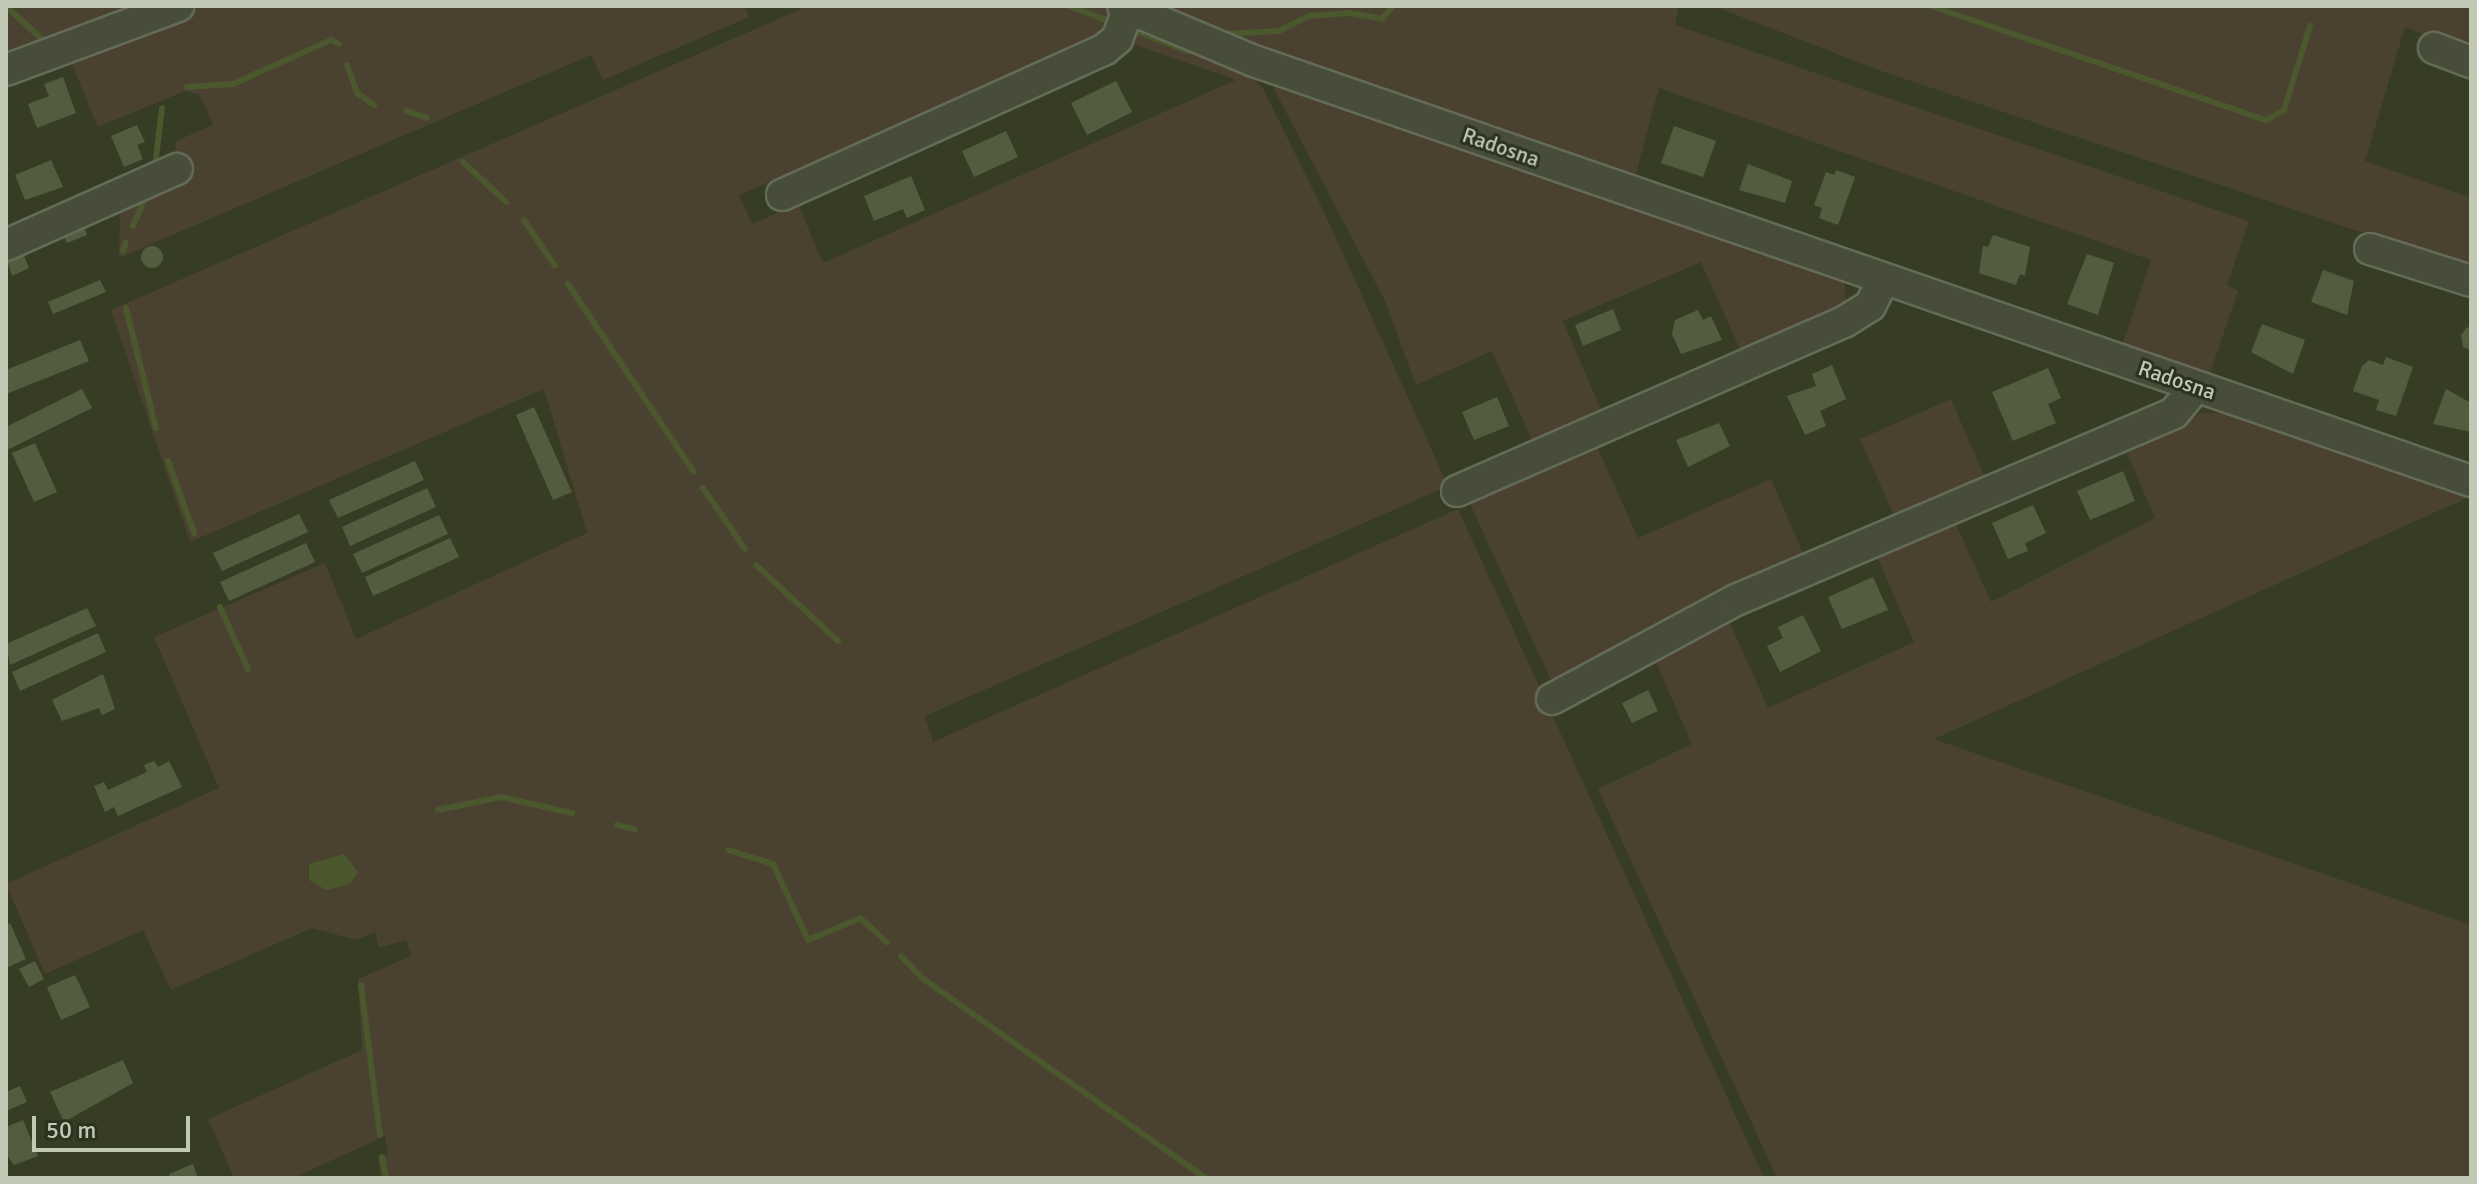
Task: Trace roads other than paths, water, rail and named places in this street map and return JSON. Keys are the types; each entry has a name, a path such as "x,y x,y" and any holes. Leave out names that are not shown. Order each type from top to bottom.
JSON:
{"street":[{"path":"6,70 178,6"},
{"path":"782,195 1105,49 1117,39 1126,7"},
{"name":"Radosna","path":"1126,7 1241,57 2471,481"},
{"path":"2434,48 2471,62"},
{"path":"6,245 177,169"},
{"path":"2370,249 2471,281"},
{"path":"1457,491 1844,322 1870,306 1883,280"},
{"path":"1552,699 1736,600 2174,413 2196,387"}],"waterway":[{"path":"6,6 47,44"},
{"path":"1069,6 1109,21"},
{"path":"1222,34 1279,31 1309,16 1349,13 1382,19 1393,6"},
{"path":"1931,6 2266,120 2284,110 2310,26"},
{"path":"1136,31 1187,51"},
{"path":"187,87 233,84 331,40 339,44"},
{"path":"347,65 357,93 374,105"},
{"path":"156,158 162,108"},
{"path":"406,111 427,118"},
{"path":"463,162 506,202"},
{"path":"133,226 145,198"},
{"path":"524,220 555,266"},
{"path":"123,251 126,242"},
{"path":"568,284 694,472"},
{"path":"126,308 156,428"},
{"path":"168,461 194,533"},
{"path":"703,488 745,549"},
{"path":"756,565 838,641"},
{"path":"220,607 248,669"},
{"path":"438,810 501,797 572,813"},
{"path":"617,825 635,829"},
{"path":"728,850 773,864 808,940 860,918 887,942"},
{"path":"901,956 922,978 1206,1178"},
{"path":"361,985 380,1135"},
{"path":"382,1157 386,1178"}]}
